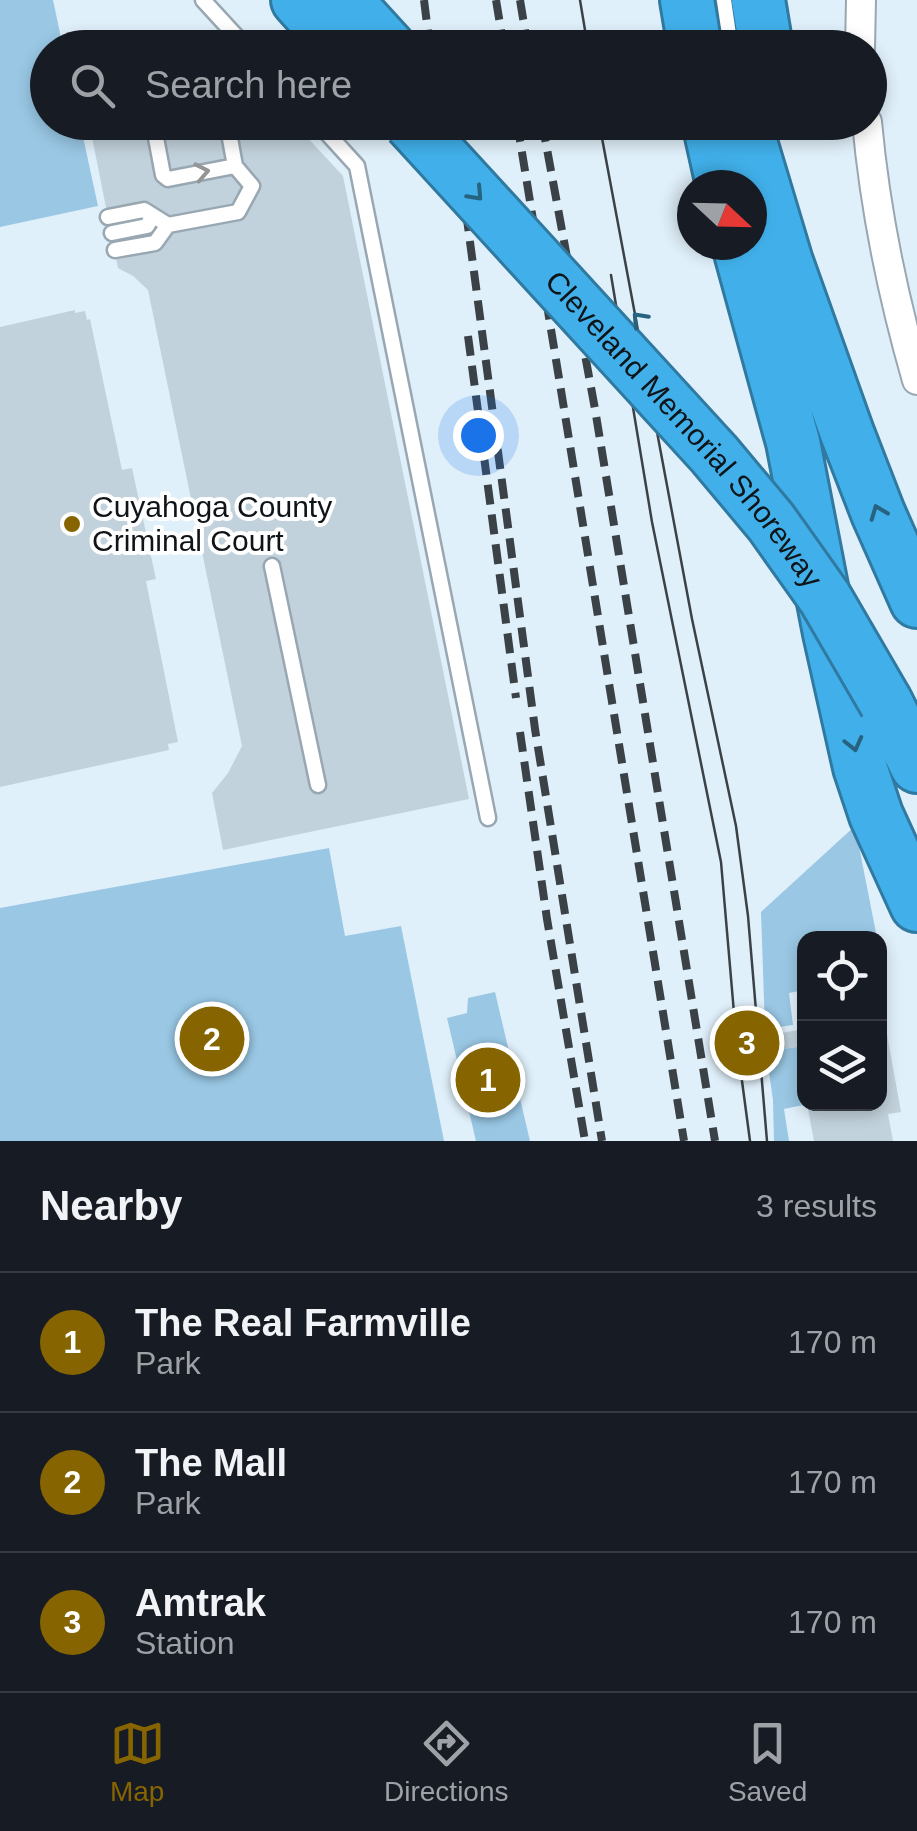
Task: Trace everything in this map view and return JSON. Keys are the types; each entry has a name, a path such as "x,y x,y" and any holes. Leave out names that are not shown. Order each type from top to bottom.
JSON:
{"highway":[{"path":"298,0 326,30"},
{"path":"345,0 372,30"},
{"path":"688,0 692,30"},
{"path":"758,0 763,30"},
{"name":"Cleveland Memorial Shoreway","path":"426,140 752,498 824,598 906,692"},
{"name":"Cleveland Memorial Shoreway","path":"475,140 705,391 800,501 848,569 906,692 917,766"},
{"path":"713,140 720,170"},
{"path":"746,140 782,344 793,442"},
{"path":"749,140 786,262 878,513 917,601"},
{"path":"780,140 802,258 832,386"},
{"path":"743,260 793,442 860,768 876,815 917,905"}],"street":[{"path":"860,30 861,0"},
{"path":"869,140 904,336 917,380"}],"lane":[{"path":"203,0 230,30"},
{"path":"724,0 729,30"},
{"path":"156,140 163,175 168,178 235,166"},
{"path":"110,225 147,226 152,216 168,225 238,212 252,186 235,166 230,140"},
{"path":"334,140 358,166 488,818"},
{"path":"115,250 156,243 168,225"},
{"path":"272,566 318,786"}],"shaded area":[{"path":"0,0 53,0 59,30 30,30 30,140 84,140 98,206 0,227"},
{"path":"855,826 876,931 797,931 797,991 789,993 793,1025 765,1029 761,912"},
{"path":"329,848 345,936 401,926 444,1141 0,1141 0,908"},
{"path":"495,992 530,1141 476,1141 447,1018 467,1013 468,998"},
{"path":"797,1047 797,1106 784,1109 789,1141 774,1141 766,1051"}],"building":[{"path":"93,140 310,140 343,176 469,799 223,850 212,793 242,746 148,290 118,268"},
{"name":"Cuyahoga County Criminal Court","path":"85,311 87,320 90,319 122,470 132,468 156,579 146,581 178,742 168,744 169,750 0,787 0,327"},
{"path":"797,1030 797,1047 772,1050 770,1035"},
{"path":"887,1034 901,1112 888,1114 893,1141 814,1141 808,1111 887,1111"}],"tram line":[{"path":"580,0 585,30"},
{"path":"602,140 692,619 736,826 748,916 767,1141"},
{"path":"611,275 652,522 721,862 736,1036 750,1141"}],"railway":[{"path":"424,0 428,30"},
{"path":"496,0 501,30"},
{"path":"520,0 525,30"},
{"path":"456,140 535,729 602,1141"},
{"path":"520,140 684,1141"},
{"path":"545,140 595,409 715,1141"},
{"path":"468,336 516,698"},
{"path":"520,732 585,1141"}],"place":[{"name":"Cuyahoga County Criminal Court","path":"72,524"},
{"name":"The Mall","path":"212,1039"},
{"name":"Amtrak","path":"747,1043"},
{"name":"The Real Farmville","path":"488,1080"}]}
